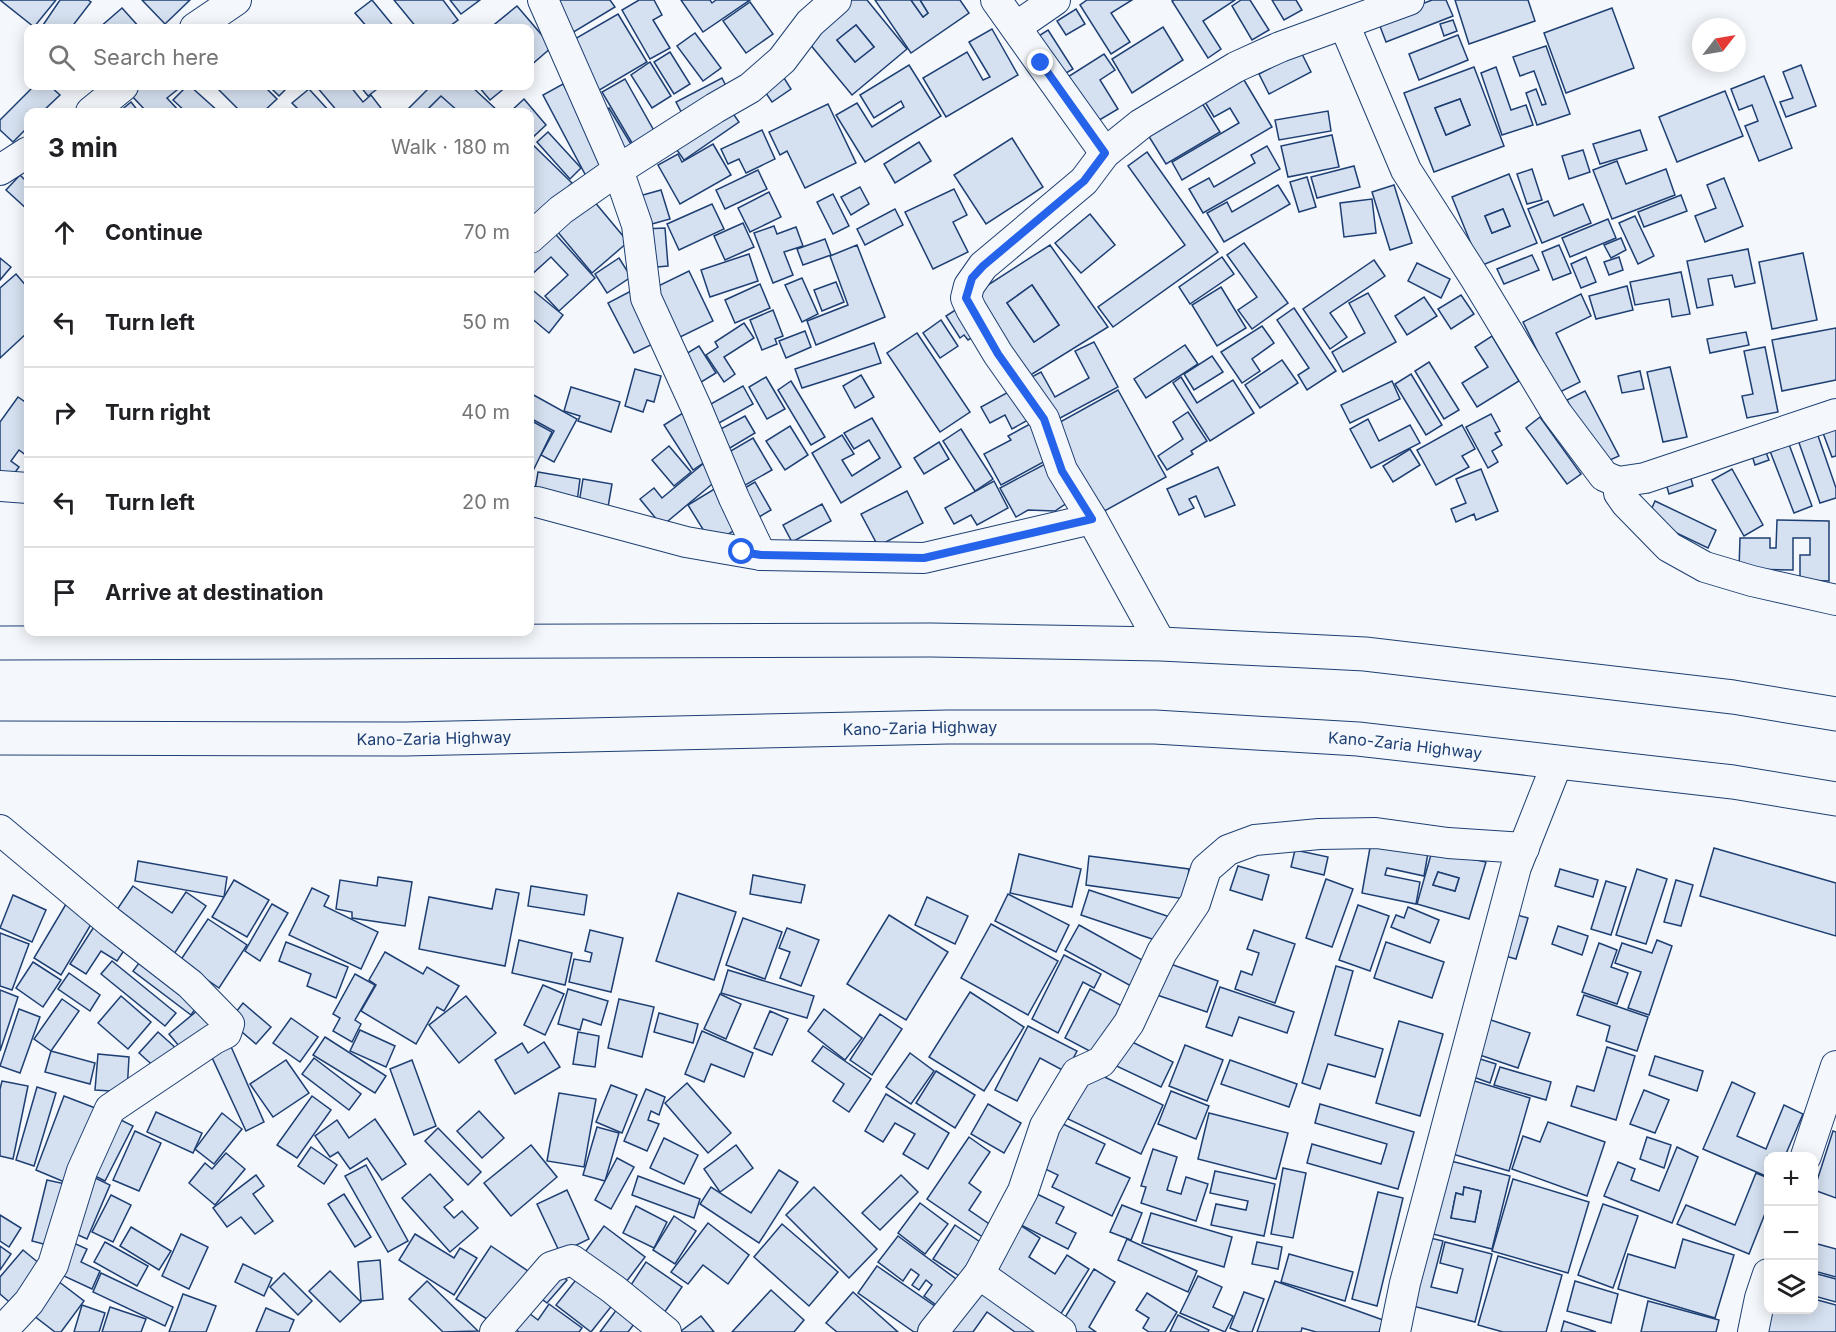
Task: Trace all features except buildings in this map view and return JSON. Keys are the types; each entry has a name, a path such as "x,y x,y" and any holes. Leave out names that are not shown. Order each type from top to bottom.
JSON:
{"highway":[{"path":"0,643 931,640 1161,644 1365,654 1721,696 1836,714"},
{"name":"Kano-Zaria Highway","path":"0,738 405,740 948,727 1155,727 1358,739 1734,782 1836,799"}],"street":[{"path":"201,24 236,0"},
{"path":"543,0 618,170 637,225 646,298 761,555"},
{"path":"534,234 561,210 618,170 750,88 782,60 810,23 836,0"},
{"path":"996,0 1105,153"},
{"path":"1016,27 1055,0"},
{"path":"1161,644 1092,519 1062,471 1044,419 998,354 966,298 972,278 983,266 1084,181 1105,153 1140,124 1236,67 1280,47 1409,0"},
{"path":"1344,24 1406,170 1477,280 1556,412 1604,476 1618,482 1645,478 1836,414"},
{"path":"96,108 118,90"},
{"path":"0,170 24,155"},
{"path":"1618,482 1619,493 1626,503 1669,547 1705,567 1762,584 1836,600"},
{"path":"0,486 24,488"},
{"path":"534,502 686,542 761,555 924,558 1092,519"},
{"path":"1395,1332 1404,1283 1516,867 1558,761"},
{"path":"0,830 54,877 190,984 229,1024 226,1033 111,1109 82,1171 53,1265 28,1302 1,1332"},
{"path":"933,1332 979,1274 1023,1191 1050,1117 1077,1073 1101,1062 1129,1023 1162,952 1195,903 1206,869 1228,850 1255,840 1319,834 1376,833 1448,843 1524,848"},
{"path":"1807,1152 1836,1066"},
{"path":"495,1332 551,1267 572,1260 612,1288 666,1332"},
{"path":"979,1274 1061,1332"},
{"path":"1753,1332 1764,1286"}],"route":[{"path":"742,552 761,555 924,558 1092,519 1062,471 1044,419 998,354 966,298 972,278 983,266 1084,181 1105,153 1041,63"}]}
